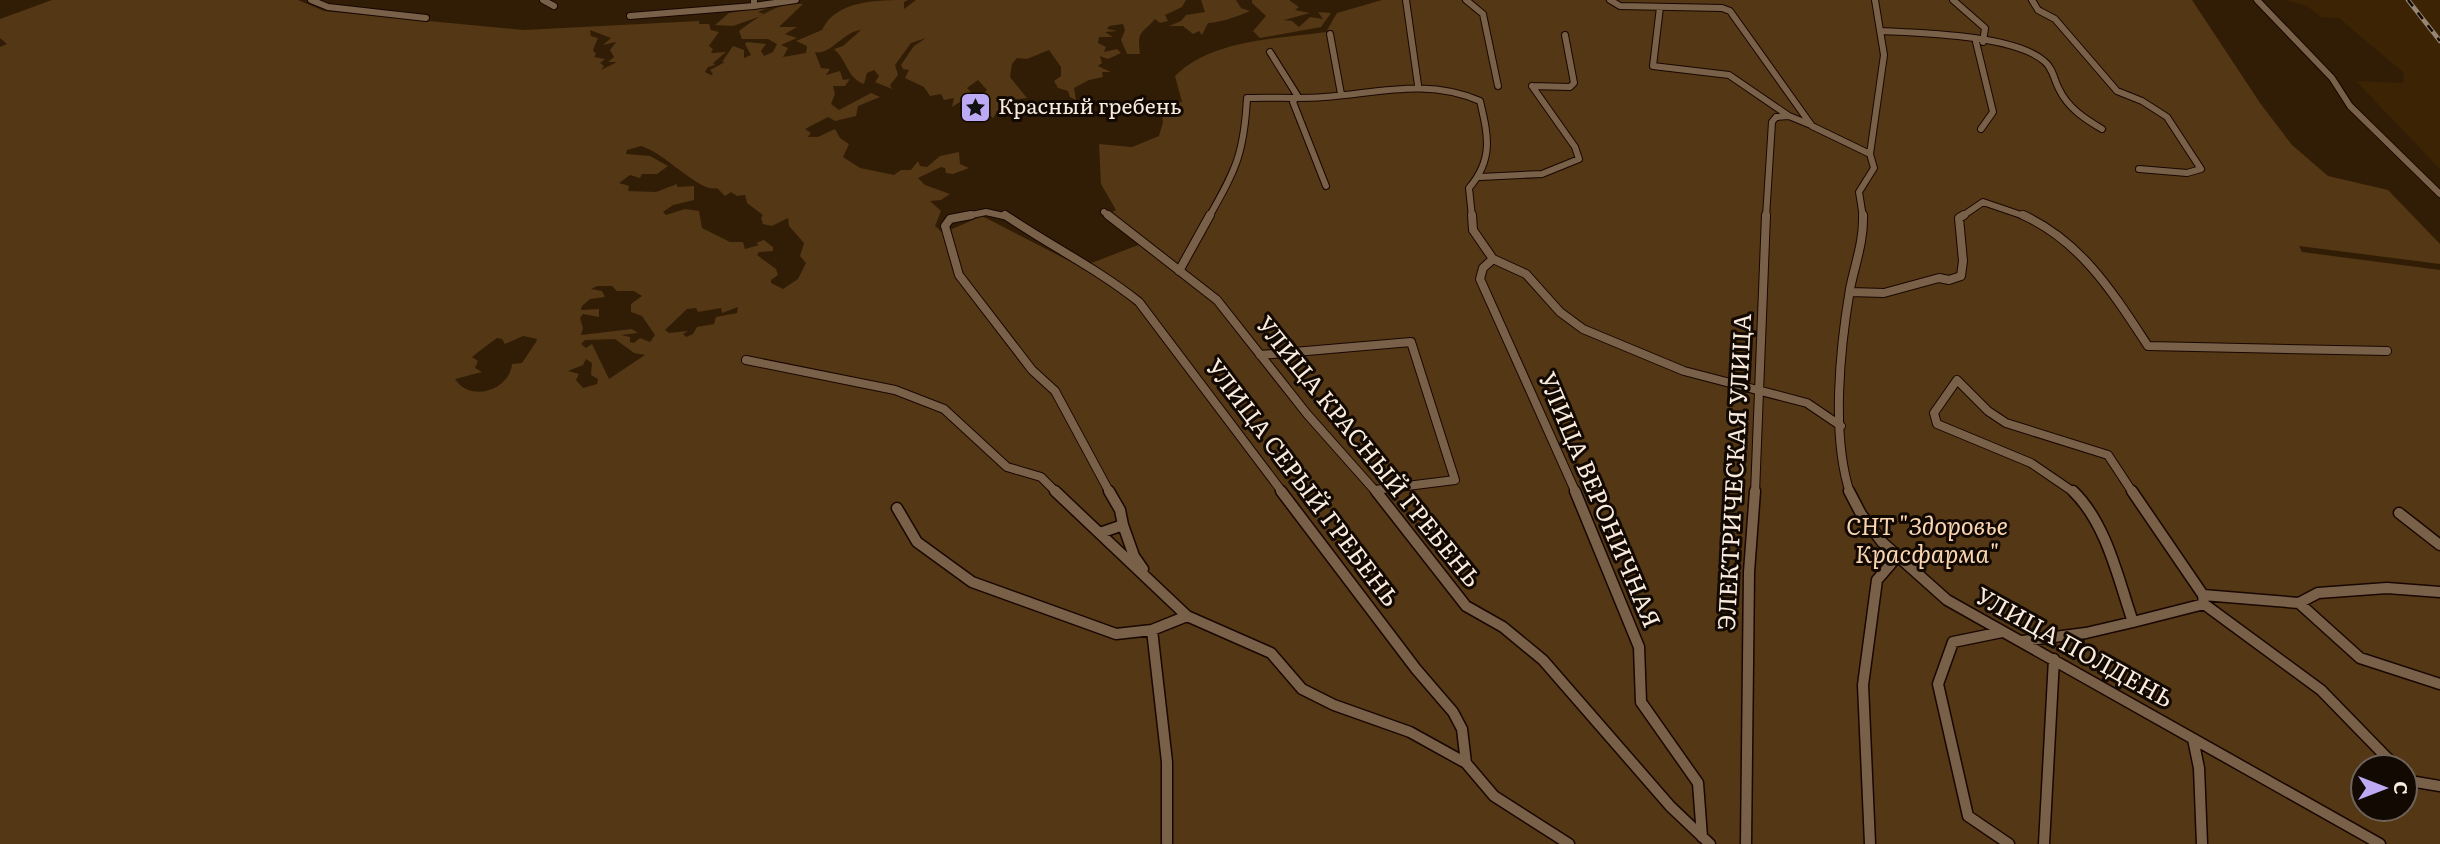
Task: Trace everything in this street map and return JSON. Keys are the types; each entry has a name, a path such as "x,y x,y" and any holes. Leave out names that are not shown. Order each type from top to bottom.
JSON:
{"street":[{"path":"311,0 328,7 426,18"},
{"path":"543,0 554,6"},
{"path":"630,16 796,0"},
{"path":"1406,0 1419,85"},
{"path":"1466,0 1483,14 1498,86"},
{"path":"1610,0 1620,6 1722,8 1730,11 1812,126"},
{"name":"УЛИЦА ПОЛДЕНЬ","path":"1875,0 1884,55 1870,154 1874,168 1859,192 1865,224 1850,292 1841,426 1851,497 1896,558 1947,600 2379,844"},
{"path":"1953,0 1985,28 1980,42 1983,83 1993,112 1981,129"},
{"path":"2032,0 2038,10 2055,19 2117,91 2142,101 2167,117 2201,169 2187,173 2138,169"},
{"path":"2257,0 2332,78 2350,106 2440,194"},
{"path":"1660,7 1653,66 1729,75 1789,116 1870,154"},
{"path":"1881,31 1942,35 2033,54 2044,60 2076,114 2102,129"},
{"path":"1330,34 1341,94"},
{"path":"1480,177 1542,174 1579,159 1575,147 1532,86 1570,87 1574,83 1564,35"},
{"path":"1270,52 1298,97"},
{"path":"1179,271 1238,165 1245,132 1247,98 1341,94 1419,85 1460,90 1480,101 1491,153 1480,177 1469,188 1473,230 1493,259 1526,274 1560,313 1605,340 1684,371 1807,403 1841,426"},
{"path":"1298,97 1293,102 1326,186"},
{"name":"ЭЛЕКТРИЧЕСКАЯ УЛИЦА","path":"1746,844 1748,584 1754,525 1757,390 1766,289 1766,184 1772,122 1776,117 1789,116"},
{"path":"1850,292 1884,293 1939,278 1949,280 1961,276 1965,261 1958,237 1959,218 1983,202 2014,209 2082,252 2099,271 2148,346 2387,351"},
{"name":"УЛИЦА СЕРЫЙ ГРЕБЕНЬ","path":"1123,525 1120,510 1107,482 1055,391 1018,354 959,275 945,226 950,219 986,212 1004,214 1055,249 1113,281 1139,302 1416,669 1453,712 1462,729 1466,762"},
{"name":"УЛИЦА КРАСНЫЙ ГРЕБЕНЬ","path":"1104,212 1217,300 1307,414 1375,490 1466,606 1503,627 1542,660 1670,806 1706,840"},
{"name":"УЛИЦА ВЕРОНИЧНАЯ","path":"1493,259 1483,268 1480,279 1572,483 1639,647 1641,702 1698,783 1706,840"},
{"path":"1260,355 1280,351 1411,342 1455,480 1375,490"},
{"path":"747,360 895,390 944,409 1007,467 1041,477 1187,616 1271,653 1303,689 1334,705 1410,732 1466,762 1494,796 1569,844"},
{"path":"2133,622 2102,537 2076,493 2041,469 1937,424 1934,413 1957,380 1992,415 2027,432 2091,447 2108,455 2203,599 2321,690 2382,753"},
{"path":"897,508 917,542 972,582 1116,634 1152,630 1187,616"},
{"path":"2399,513 2440,545"},
{"path":"1100,533 1123,525 1134,555 1150,579"},
{"path":"1870,844 1863,685 1877,580 1896,558"},
{"path":"2020,642 2086,633 2133,622 2203,599 2299,603 2318,593 2387,588 2440,592"},
{"path":"2299,603 2360,658 2440,684"},
{"path":"1152,630 1167,739 1171,797 1167,844"},
{"path":"2002,632 1952,642 1938,684 1968,816 2010,844"},
{"path":"2044,844 2054,659"},
{"path":"2193,739 2199,768 2202,844"},
{"path":"2419,782 2440,786"}],"shaded area":[{"path":"2286,0 2440,0 2440,169 2356,81 2403,83 2404,73 2339,18 2321,17 2307,6"}],"green space":[{"name":"СНТ \"Здоровье Красфарма\"","path":"52,0 298,0 324,11 524,30 699,21 699,24 709,24 711,30 719,32 709,46 713,49 711,53 726,52 713,63 715,65 708,67 705,72 711,75 713,74 710,70 725,62 722,62 733,46 744,50 744,58 751,55 745,44 747,42 766,44 761,51 764,56 773,52 777,44 768,39 742,39 739,31 778,7 795,3 803,4 779,27 797,27 785,34 797,38 781,45 788,48 783,57 806,53 807,46 796,41 822,30 828,20 847,7 884,0 908,0 904,2 904,9 916,0 1186,0 1182,7 1165,15 1168,21 1160,23 1155,19 1143,31 1139,41 1140,54 1127,54 1121,40 1125,30 1123,24 1109,26 1107,29 1118,31 1105,32 1113,37 1099,37 1098,43 1106,47 1104,52 1117,49 1121,53 1108,59 1100,56 1102,63 1098,66 1111,72 1102,72 1103,77 1089,80 1074,88 1076,100 1070,97 1068,91 1058,88 1054,81 1061,76 1061,67 1049,50 1027,59 1017,58 1012,64 1010,77 1027,98 1010,100 1009,109 999,109 993,118 986,112 977,111 973,105 987,90 978,80 967,88 973,94 952,107 954,98 944,100 941,94 930,96 924,87 905,78 909,70 903,69 901,65 914,46 926,38 911,43 895,65 898,75 890,85 892,89 875,82 879,76 874,70 867,73 864,84 858,81 834,49 843,46 861,30 849,34 826,50 815,52 821,68 830,69 826,75 840,71 843,80 850,79 845,86 833,86 835,94 831,104 839,110 871,93 880,97 858,106 856,116 835,121 828,117 805,129 811,133 808,137 818,137 835,129 840,138 849,144 843,157 860,168 894,175 901,170 911,170 918,161 920,166 927,167 940,156 959,152 960,164 969,168 953,174 946,173 945,168 941,167 918,178 925,185 950,194 941,200 930,201 941,211 935,226 943,233 982,216 1081,267 1146,242 1112,212 1116,210 1101,184 1099,144 1132,147 1159,136 1163,122 1160,103 1182,102 1175,76 1207,54 1226,48 1266,39 1326,32 1337,13 1382,0 2192,0 2260,103 2292,145 2328,176 2388,190 2440,244 2440,264 2299,246 2302,252 2440,270 2440,844 0,844 0,47 7,44 0,38 0,19","holes":["590,30 611,38 603,45 616,42 610,50 614,57 608,62 617,62 601,70 604,66 600,63 605,59 594,57 596,54 593,50 598,38 591,36","641,146 702,185 717,188 725,196 731,192 737,196 745,195 747,203 763,215 763,224 772,226 788,218 789,226 804,243 800,256 806,263 798,279 783,289 771,283 778,275 776,269 757,255 759,252 773,251 773,247 764,240 756,243 759,245 745,249 743,242 730,242 702,228 699,211 685,209 666,215 663,212 673,205 694,200 694,186 677,187 677,184 656,192 628,191 629,186 619,183 630,175 640,178 642,174 657,174 668,166 650,156 626,154 627,150","597,286 612,286 617,291 634,291 642,296 631,304 631,312 642,316 655,335 650,342 640,338 634,343 630,342 630,337 621,335 638,333 632,329 581,335 583,328 580,318 583,314 599,317 599,309 581,310 582,306 590,299 605,297 602,291 591,289","738,307 737,313 716,317 714,324 697,327 693,334 686,337 683,334 688,331 669,333 665,330 687,309 696,308 698,312 721,308 722,313","523,336 537,339 522,363 512,364 510,373 497,386 479,392 462,386 455,379 482,372 475,368 478,361 472,357 497,338 502,339 505,344","615,339 634,353 645,355 609,379 592,344 586,348 581,344 585,340","586,359 592,363 591,375 598,379 597,384 583,388 576,380 579,374 568,371 583,365"]},
{"path":"1201,0 1236,0 1241,8 1250,11 1208,23 1202,35 1199,31 1193,34 1183,26 1169,26 1181,21 1186,15 1205,12"},
{"path":"1252,0 1289,0 1299,7 1295,10 1310,13 1284,20 1292,21 1299,27 1310,17 1323,19 1318,12 1331,13 1321,27 1260,38 1253,31 1266,16"},
{"path":"775,5 758,12 764,14 761,16 733,26 715,25 729,13"}],"railway":[{"path":"2408,0 2440,41"}],"place":[{"name":"Красный гребень","path":"975,107"}]}
